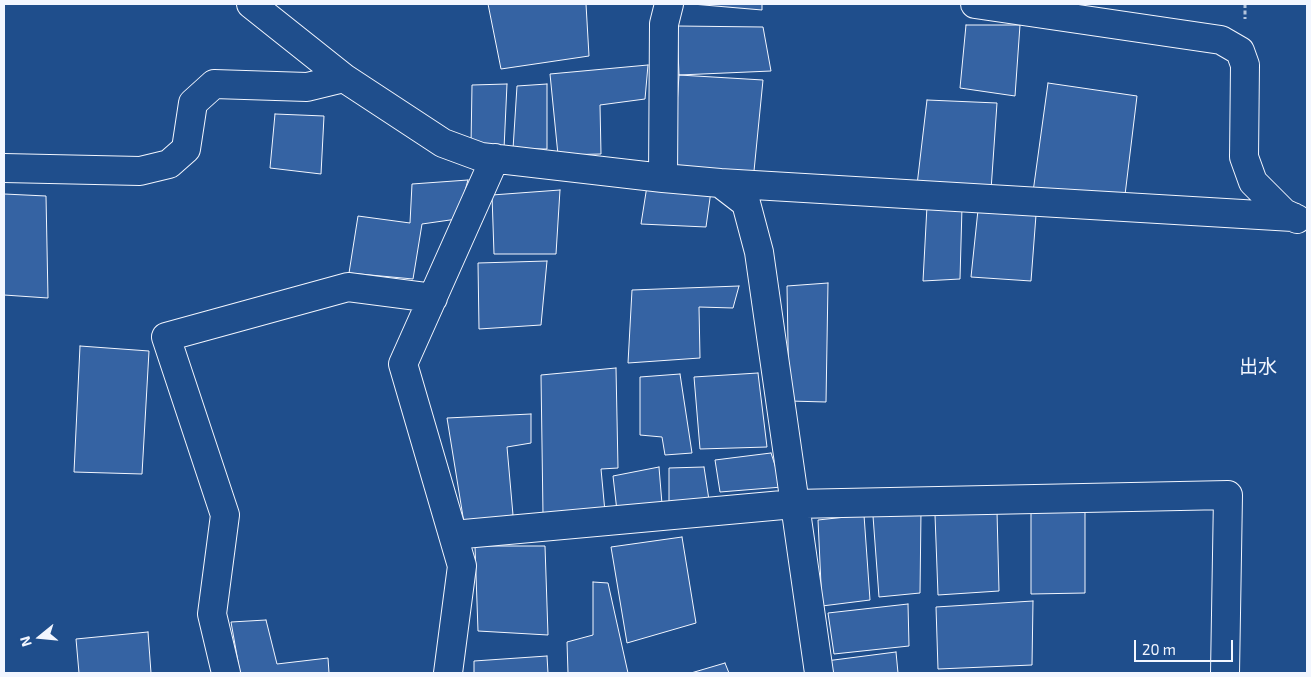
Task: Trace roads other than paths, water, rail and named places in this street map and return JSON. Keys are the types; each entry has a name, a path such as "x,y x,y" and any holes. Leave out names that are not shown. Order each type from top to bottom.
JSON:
{"street":[{"path":"251,4 344,78 443,143 481,157 720,183 1300,220"},
{"path":"663,178 664,24 669,4"},
{"path":"975,4 1221,40 1240,51 1246,65 1244,157 1253,182 1284,212 1300,220"},
{"path":"4,168 140,171 169,164 186,149 193,103 214,84 307,87 344,78"},
{"path":"448,673 462,566 403,364 495,158"},
{"path":"720,183 746,204 759,252 818,673"},
{"path":"226,673 212,614 225,515 166,337 348,286 433,298"},
{"path":"453,535 794,504 1228,495 1225,673"}],"district":[{"name":"出水","path":"1258,367"}]}
